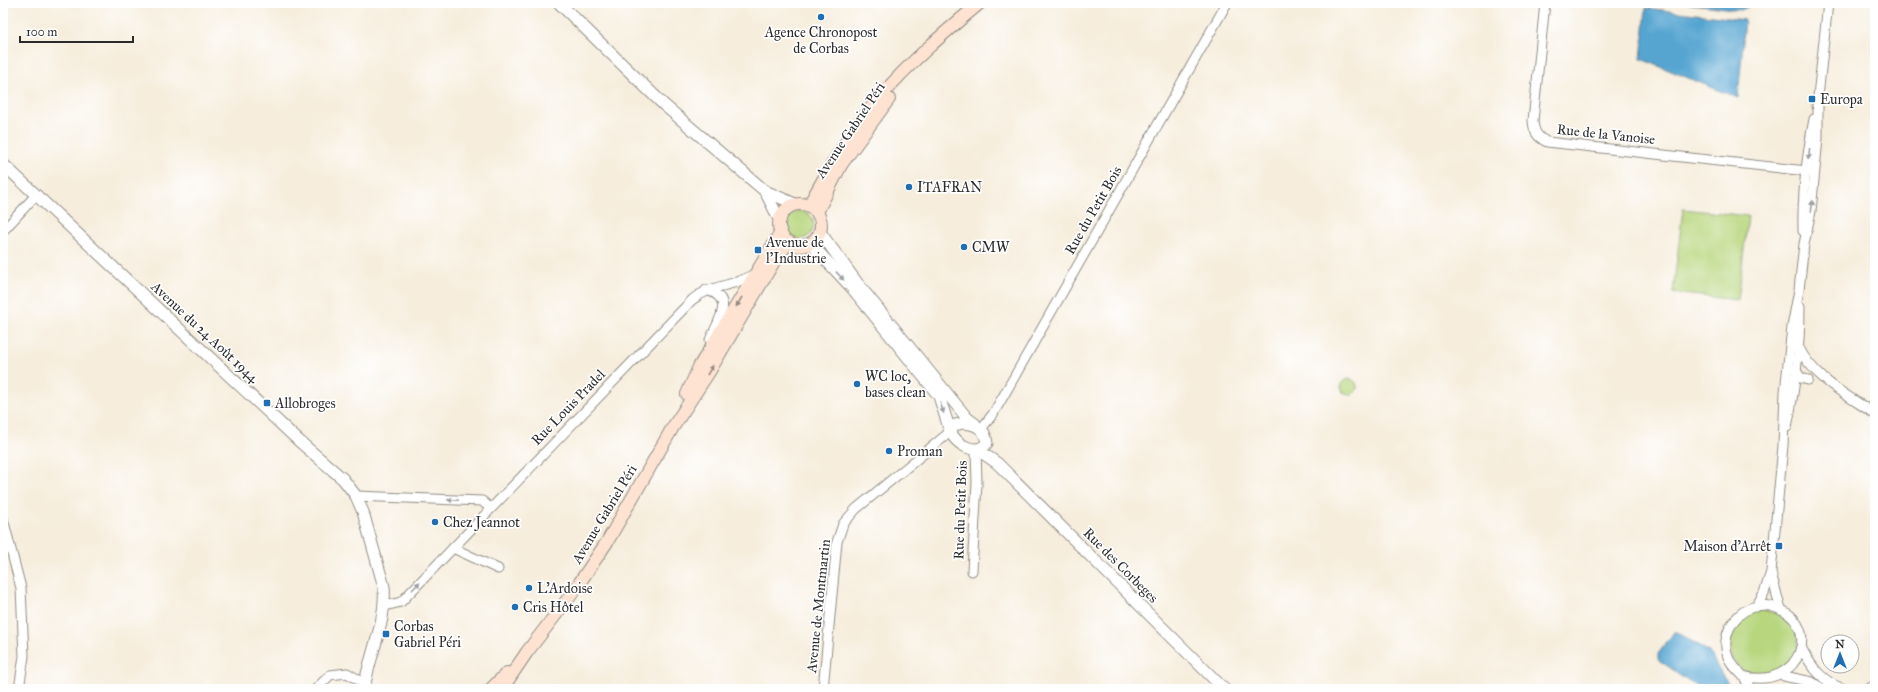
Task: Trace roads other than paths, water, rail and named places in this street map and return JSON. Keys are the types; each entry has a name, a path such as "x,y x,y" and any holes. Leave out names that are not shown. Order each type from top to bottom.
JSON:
{"main road":[{"name":"Avenue Gabriel Péri","path":"813,208 910,66 980,3"},
{"path":"795,204 813,208 821,223 820,232 816,239 810,244 799,246 789,242 780,227 785,210 795,204"},
{"name":"Avenue Gabriel Péri","path":"673,427 699,367 757,272 780,227"},
{"name":"Avenue Gabriel Péri","path":"502,689 527,652 574,591 606,542 673,427 709,372 776,258 789,242"},
{"name":"Avenue Gabriel Péri","path":"491,689 527,652"}],"street":[{"path":"559,3 664,105 765,191 795,204"},
{"name":"Rue du Petit Bois","path":"978,426 993,414 1227,3"},
{"name":"Rue de la Vanoise","path":"1545,3 1533,121 1534,130 1539,138 1547,142 1807,171"},
{"path":"1756,606 1764,593 1771,572 1783,446 1785,392 1792,327 1799,290 1804,244 1811,211 1818,138 1818,101 1828,3"},
{"path":"1804,244 1803,210 1810,138 1818,101"},
{"name":"Avenue du 24 Août 1944","path":"3,164 294,436 343,479 356,496 363,512 384,587 385,606 364,686"},
{"path":"765,191 780,227"},
{"path":"3,231 36,195"},
{"path":"820,232 863,290 967,418 978,426"},
{"path":"810,244 852,288 938,396 950,431"},
{"name":"Rue Louis Pradel","path":"385,606 401,602 692,300 706,290 745,280 757,272"},
{"path":"699,367 723,307 720,296 706,290"},
{"path":"1783,446 1791,407 1798,346 1800,324 1799,290"},
{"path":"1792,327 1792,364 1795,371 1801,378 1828,382"},
{"path":"1798,346 1803,358 1812,368 1828,382 1875,414"},
{"path":"1785,392 1789,386 1792,374 1795,371 1802,367 1812,368"},
{"path":"1793,387 1808,380"},
{"path":"950,431 955,425 963,423 978,426"},
{"name":"Rue des Corbeges","path":"978,426 986,436 987,443 997,463"},
{"name":"Rue des Corbeges","path":"950,431 961,443 977,450 997,463 1224,689"},
{"name":"Avenue de Montmartin","path":"823,689 837,542 843,524 856,509 950,431"},
{"path":"977,450 983,448 987,443"},
{"name":"Rue du Petit Bois","path":"972,571 977,483 977,450"},
{"path":"356,496 482,501 490,508"},
{"path":"3,519 21,588 24,656 20,689"},
{"path":"454,548 498,569"},
{"path":"1771,572 1781,610"},
{"path":"1779,680 1793,669 1799,660 1802,649 1802,638 1798,626 1791,617 1781,610 1769,606 1756,606 1747,609 1733,621 1726,637 1727,655 1736,671 1754,681 1766,682 1779,680 1812,682 1823,689"},
{"path":"1802,649 1811,665 1821,677 1844,689"},
{"path":"316,689 330,675 347,674 364,686"},
{"path":"1744,676 1750,689"},
{"path":"1867,689 1875,686"}],"water":[{"path":"1684,3 1748,3 1748,7 1741,10"},
{"path":"1646,8 1745,20 1738,98 1641,59"},
{"path":"1674,632 1677,632 1709,652 1723,677 1733,689 1701,689 1660,661 1658,654"}],"place":[{"name":"Agence Chronopost de Corbas","path":"821,17"},
{"name":"Europa","path":"1812,99"},
{"name":"ITAFRAN","path":"909,187"},
{"name":"CMW","path":"964,247"},
{"name":"Avenue de l'Industrie","path":"758,250"},
{"name":"WC loc, bases clean","path":"857,384"},
{"name":"Allobroges","path":"267,403"},
{"name":"Proman","path":"889,451"},
{"name":"Chez Jeannot","path":"435,522"},
{"name":"Maison d'Arrêt","path":"1779,546"},
{"name":"L'Ardoise","path":"529,588"},
{"name":"Cris Hôtel","path":"515,607"},
{"name":"Corbas Gabriel Péri","path":"386,634"}]}
